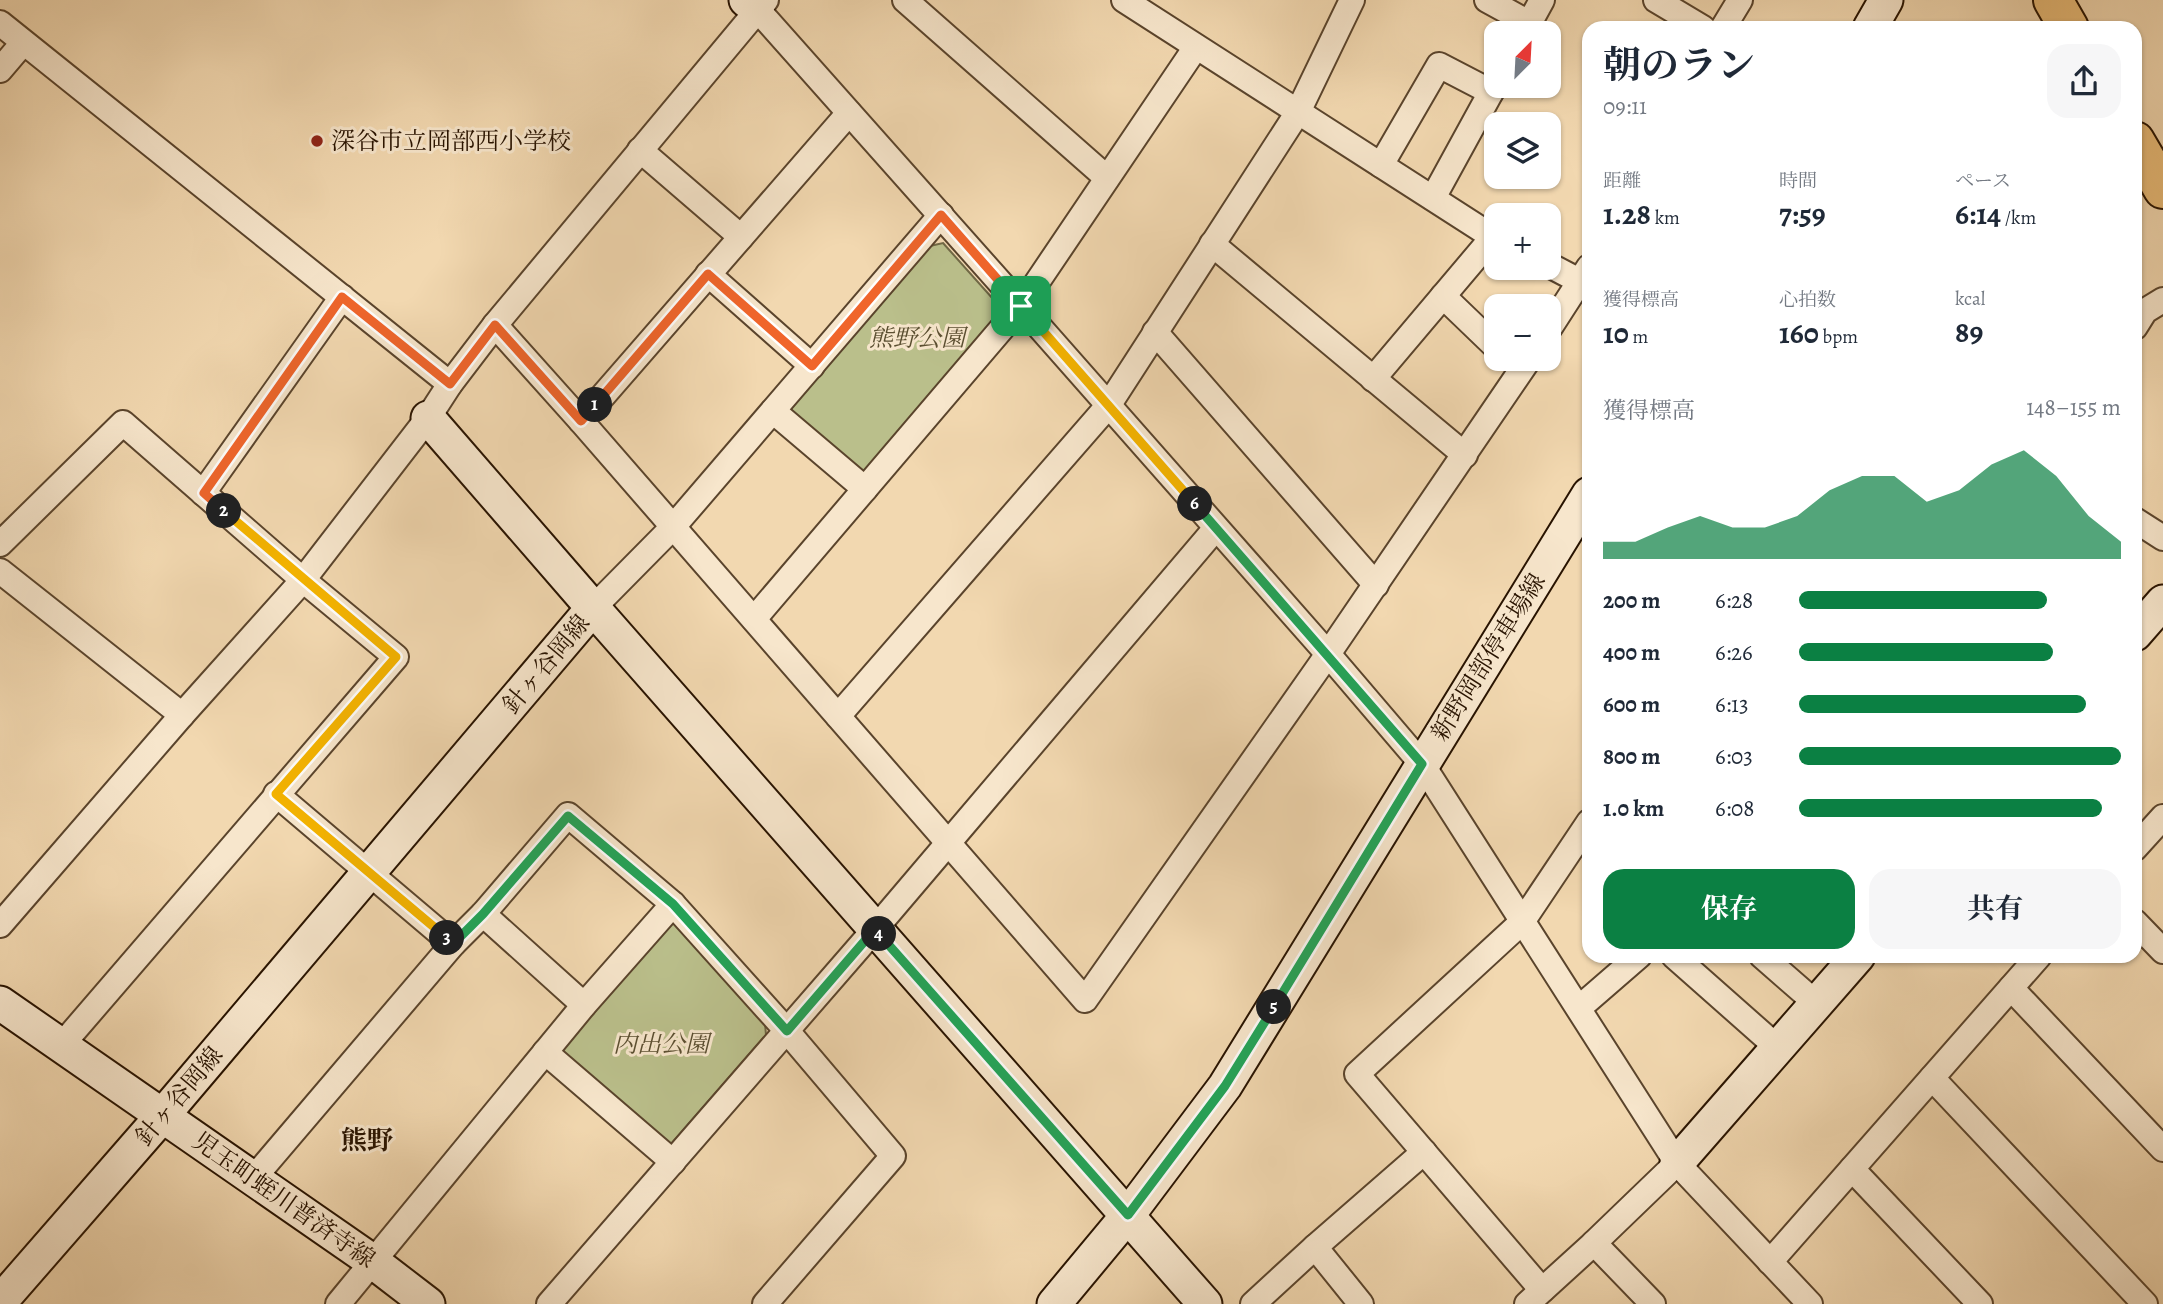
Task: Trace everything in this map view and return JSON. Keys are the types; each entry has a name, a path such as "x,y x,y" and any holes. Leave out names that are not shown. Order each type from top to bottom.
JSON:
{"highway":[{"path":"2053,0 2065,21"},
{"path":"2142,153 2163,189"}],"main road":[{"path":"1874,21 1886,0"},
{"path":"428,418 593,608"},
{"name":"新野岡部停車場線","path":"1054,1304 1128,1215 1225,1086 1582,505"},
{"path":"2142,626 2163,602"},
{"name":"針ヶ谷岡線","path":"0,1302 163,1115 593,608 1205,1304"},
{"path":"1677,1163 1852,963"},
{"name":"児玉町蛭川普済寺線","path":"1,1007 163,1115 252,1180 372,1261 428,1304"}],"street":[{"path":"905,0 1107,178"},
{"path":"1124,0 1484,231"},
{"path":"838,716 1108,406 1298,112 1352,0"},
{"path":"1487,0 1517,21"},
{"path":"1531,21 1542,0"},
{"path":"1656,0 1691,21"},
{"path":"1727,21 1740,0"},
{"path":"0,925 303,580 428,418 495,325 640,150 756,3 849,113 1328,654 1422,764 1677,1163 1810,1304"},
{"path":"0,23 450,384"},
{"path":"0,70 23,43"},
{"path":"754,619 1021,306 1196,47"},
{"path":"1381,165 1439,65 1484,84"},
{"path":"1433,198 1488,98"},
{"path":"581,421 849,113"},
{"path":"640,150 741,237"},
{"path":"593,608 673,527 941,215"},
{"path":"1212,244 1465,455"},
{"path":"1373,379 1484,249"},
{"path":"1561,269 1582,277"},
{"path":"708,274 812,366"},
{"path":"1561,312 1582,284"},
{"path":"1443,296 1484,335"},
{"path":"204,493 342,297"},
{"path":"495,325 1085,1000 1465,455 1515,371"},
{"path":"1155,332 1376,585"},
{"path":"773,411 865,489"},
{"path":"0,544 123,423 396,657 60,1047"},
{"path":"2142,524 2163,538"},
{"path":"549,1304 875,929 1216,528"},
{"path":"0,572 182,715"},
{"path":"276,794 453,944"},
{"path":"252,1180 453,944 483,914 568,816 673,904 787,1031 893,1156 765,1304"},
{"path":"2142,840 2163,817"},
{"path":"1582,832 1522,922 1357,1074 1424,1152 1534,1297 1677,1163"},
{"path":"338,1304 584,1005 673,904"},
{"path":"483,914 584,1005"},
{"path":"2142,929 2163,951"},
{"path":"1580,1008 1631,963"},
{"path":"1682,963 1778,1048"},
{"path":"1770,963 1817,1003"},
{"path":"1770,1262 2033,963"},
{"path":"2011,988 2163,1149"},
{"path":"545,1052 673,1162"},
{"path":"1932,1078 2145,1304"},
{"path":"1253,1304 1424,1152"},
{"path":"1852,1169 1980,1304"},
{"path":"1594,1243 1653,1304"},
{"path":"1315,1247 1361,1304"}],"green space":[{"name":"熊野公園","path":"943,243 1002,309 1002,316 864,477 788,412 930,246"},
{"name":"内出公園","path":"678,923 765,1024 766,1035 666,1150 557,1052 667,925"}],"place":[{"name":"深谷市立岡部西小学校","path":"317,141"}],"district":[{"name":"熊野","path":"367,1140"}],"route":[{"path":"941,215 1021,306 1422,764 1225,1086 1128,1215 875,929 787,1031 673,904 568,816 483,914 453,944 276,794 396,657 204,493 342,297 450,384 495,325 581,421 708,274 812,366 941,215"}]}
